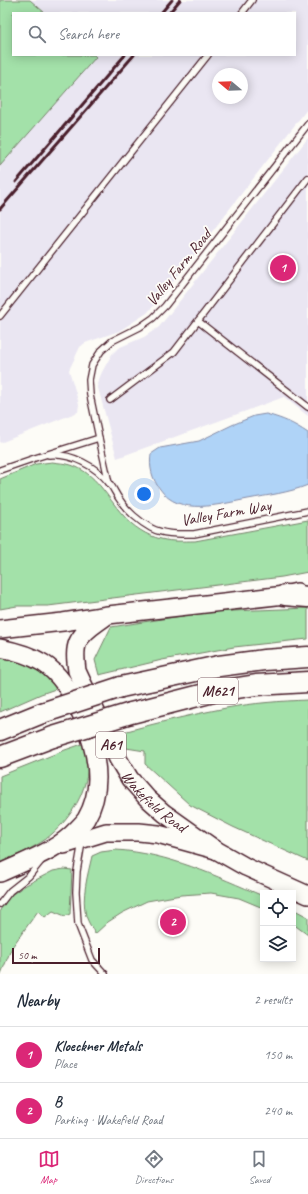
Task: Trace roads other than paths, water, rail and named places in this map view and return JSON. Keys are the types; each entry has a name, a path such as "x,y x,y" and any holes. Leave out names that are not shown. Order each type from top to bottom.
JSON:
{"highway":[{"path":"285,595 308,597"},
{"name":"M621","path":"0,730 42,713 121,686 219,666 264,660 308,657"},
{"name":"M621","path":"0,757 53,737 131,713 213,692 256,685 308,682"}],"main road":[{"name":"Wakefield Road","path":"0,629 285,595 308,590"},
{"name":"Wakefield Road","path":"108,615 89,629 78,643 76,655 77,671 118,759 130,778 164,813 216,850"},
{"name":"A61","path":"0,648 27,655 43,663 60,677 78,705 89,734 95,757 97,778 96,795 86,820 70,837 53,849"},
{"name":"A61","path":"0,873 53,849 82,838 106,832 139,832 158,834 216,850 308,895"}],"lane":[{"path":"243,12 252,0"},
{"path":"0,316 207,56"},
{"name":"Valley Farm Road","path":"109,483 90,395 88,380 92,365 101,351 112,341 140,327 153,318 165,306 308,124"},
{"path":"110,400 174,352 308,178"},
{"path":"198,321 308,407"},
{"path":"0,470 99,438"},
{"name":"Valley Farm Way","path":"34,458 51,455 69,456 85,463 97,471 109,483 128,511 152,529 164,533 194,534 308,511"},
{"path":"86,820 77,870 76,892 78,924 92,960 105,974"},
{"path":"0,904 10,891 29,876 53,849"}],"water":[{"path":"266,414 288,422 308,433 308,485 278,494 213,505 189,506 168,498 157,485 152,473 150,459 151,454 160,448 199,441 254,416"}],"railway":[{"path":"162,12 172,0"},
{"path":"170,12 180,0"},
{"path":"16,182 124,56"},
{"path":"0,209 133,56"}],"place":[{"name":"Kloeckner Metals","path":"283,268"},
{"name":"B","path":"173,922"}]}
